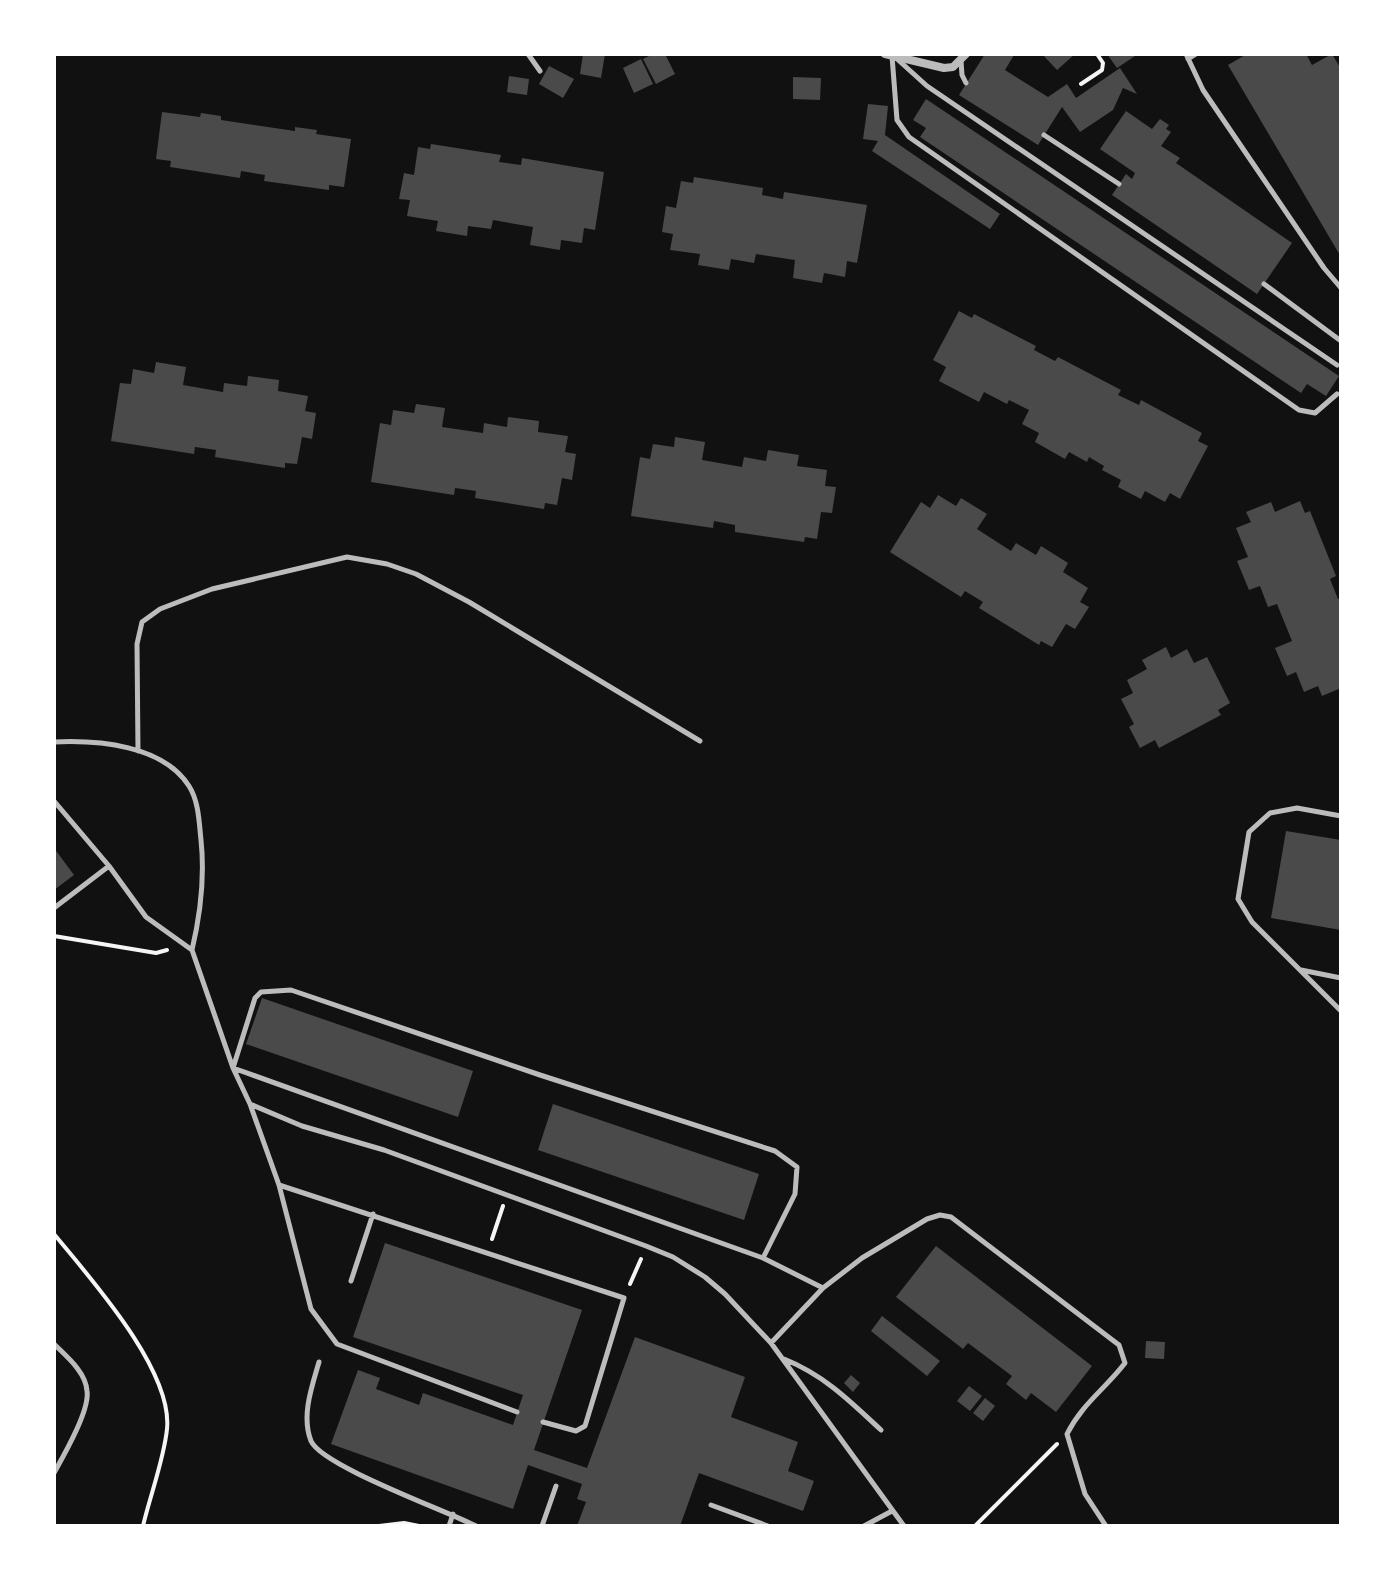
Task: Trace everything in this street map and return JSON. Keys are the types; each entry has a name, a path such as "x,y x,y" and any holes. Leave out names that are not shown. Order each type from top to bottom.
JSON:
{"street":[{"path":"888,55 944,68 953,67 964,57"}],"lane":[{"path":"528,54 540,71"},
{"path":"1196,54 1187,57 1203,90 1324,268 1341,288"},
{"path":"888,55 927,86 1337,365"},
{"path":"888,55 897,120 909,137 1299,410 1315,413 1337,394"},
{"path":"964,57 962,75 966,83"},
{"path":"1044,135 1119,184"},
{"path":"1264,284 1341,341"},
{"path":"138,751 137,644 142,622 160,609 212,589 347,557 387,564 416,574 469,602 700,741"},
{"path":"54,742 96,743 138,751 176,771 189,786 196,801 204,871 203,896 192,950 233,1068 250,1104 279,1185 311,1309 326,1332 337,1344 517,1412"},
{"path":"54,801 109,866 146,917 192,950"},
{"path":"1341,816 1297,808 1270,813 1249,832 1238,899 1252,922 1341,1011"},
{"path":"54,908 109,866"},
{"path":"1300,970 1341,978"},
{"path":"233,1068 255,998 261,992 291,990 775,1151 797,1167 795,1194 763,1258"},
{"path":"233,1068 763,1258 823,1288"},
{"path":"250,1104 302,1126 384,1150 646,1246 673,1257 705,1277 771,1343 904,1526"},
{"path":"279,1185 624,1298 585,1426 576,1431 543,1422"},
{"path":"351,1281 373,1214"},
{"path":"771,1343 823,1288 862,1258 927,1219 940,1215 951,1217 1119,1345 1125,1363 1078,1412 1067,1434 1085,1494 1106,1526"},
{"path":"54,1344 77,1368 88,1391 78,1429 54,1473"},
{"path":"783,1359 808,1369 834,1386 881,1430"},
{"path":"319,1362 311,1388 307,1425 312,1444 355,1472 476,1526"},
{"path":"542,1526 556,1486"},
{"path":"711,1505 768,1526"},
{"path":"864,1526 892,1511"},
{"path":"449,1526 453,1514"}],"path":[{"path":"1081,84 1102,70 1103,63 1097,54"},
{"path":"54,936 156,953 168,949 177,939"},
{"path":"488,1252 506,1196"},
{"path":"54,1234 116,1310 161,1386 168,1428 143,1526"},
{"path":"624,1298 646,1246"},
{"path":"975,1526 1067,1434"},
{"path":"379,1526 404,1523 419,1526"}],"building":[{"path":"583,54 605,54 601,78 580,74"},
{"path":"653,54 665,54 675,74 656,84 643,59"},
{"path":"985,54 1014,55 1005,70 1048,97 1067,84 1076,98 1120,68 1137,94 1123,88 1113,110 1080,132 1062,107 1038,145 959,95"},
{"path":"1042,54 1075,54 1057,70"},
{"path":"1107,54 1138,54 1117,68"},
{"path":"1247,54 1306,54 1312,65 1332,54 1341,69 1341,257 1228,65"},
{"path":"641,59 653,84 634,93 623,68"},
{"path":"549,66 574,79 563,98 539,84"},
{"path":"509,76 529,79 527,95 507,92"},
{"path":"793,77 821,78 820,100 793,99"},
{"path":"926,99 1339,376 1326,396 1307,384 1301,393 920,137 926,128 913,120"},
{"path":"868,104 888,106 885,135 1000,214 990,229 872,151 878,141 863,139"},
{"path":"1126,111 1152,129 1160,119 1169,125 1166,129 1171,132 1161,146 1180,158 1176,163 1292,243 1257,294 1112,195 1126,174 1132,179 1135,173 1100,149"},
{"path":"162,112 200,117 201,113 221,116 221,120 295,131 295,127 317,130 316,134 351,139 344,187 329,185 329,190 264,181 265,175 241,171 240,178 170,167 171,161 156,159"},
{"path":"431,144 501,155 499,162 521,165 522,158 604,172 595,230 584,228 582,243 561,240 560,250 530,245 533,227 493,220 491,229 468,226 467,236 436,231 438,221 407,216 410,200 399,199 404,173 414,175 418,147 430,149"},
{"path":"694,177 763,188 762,195 783,199 784,192 867,205 857,263 847,261 845,277 824,273 822,283 793,278 795,260 756,254 754,263 731,259 729,270 698,265 700,254 670,250 673,234 662,232 666,206 676,208 681,181 693,183"},
{"path":"959,311 972,318 974,314 1036,346 1034,350 1055,361 1058,357 1121,390 1118,395 1139,405 1141,400 1202,433 1198,441 1208,446 1180,499 1170,493 1165,502 1145,491 1141,499 1118,487 1121,480 1102,470 1104,466 1089,457 1087,462 1069,452 1065,459 1035,442 1039,433 1022,424 1029,410 1009,400 1007,404 984,392 979,402 939,381 946,367 933,360"},
{"path":"156,362 186,367 183,385 223,392 224,383 247,386 248,376 279,380 278,391 308,396 305,411 316,413 312,439 302,437 297,464 285,463 285,468 215,457 216,450 195,447 194,454 111,441 120,383 131,384 133,369 154,373"},
{"path":"416,404 445,408 442,427 483,433 484,423 507,427 508,417 539,421 538,432 568,436 565,452 576,454 572,480 562,478 557,505 545,503 544,509 475,498 476,491 455,488 454,495 371,482 380,423 391,425 393,410 414,413"},
{"path":"675,437 705,442 702,460 742,467 744,457 766,461 768,450 799,455 797,466 827,470 825,486 836,487 832,513 821,512 817,539 805,537 804,542 735,532 735,525 714,521 713,528 631,516 640,457 650,459 653,444 674,447"},
{"path":"938,495 956,506 961,498 987,514 977,529 1011,551 1016,543 1036,555 1041,546 1068,563 1063,572 1088,588 1080,602 1089,607 1075,629 1066,624 1052,647 1041,641 1039,645 979,608 983,602 965,591 961,597 890,552 921,502 930,508"},
{"path":"1300,501 1305,513 1310,511 1336,576 1330,579 1338,599 1341,598 1341,688 1322,696 1318,686 1304,692 1296,672 1287,676 1275,648 1292,641 1277,604 1268,607 1260,586 1249,590 1237,561 1248,557 1236,528 1251,522 1246,512 1271,502 1275,512"},
{"path":"1166,647 1171,658 1187,649 1194,663 1207,657 1230,703 1218,710 1221,715 1159,748 1155,740 1140,748 1129,727 1134,724 1121,699 1133,693 1127,680 1147,669 1142,660"},
{"path":"1286,831 1341,840 1341,930 1271,918"},
{"path":"54,848 74,875 54,890"},
{"path":"262,998 473,1071 458,1117 246,1044"},
{"path":"553,1104 759,1174 744,1220 538,1150"},
{"path":"385,1243 582,1310 534,1450 587,1468 635,1337 745,1377 731,1417 798,1442 788,1471 814,1481 803,1511 699,1473 680,1526 577,1526 586,1502 577,1499 582,1484 528,1465 513,1509 331,1444 358,1370 380,1378 376,1389 419,1405 423,1393 513,1425 523,1395 353,1337"},
{"path":"936,1246 1092,1366 1056,1412 1031,1393 1026,1400 1006,1384 1012,1376 968,1343 963,1349 896,1297"},
{"path":"882,1316 940,1361 927,1376 871,1331"},
{"path":"1146,1341 1165,1342 1164,1359 1145,1358"},
{"path":"851,1375 860,1383 853,1392 844,1383"},
{"path":"969,1386 982,1396 970,1411 957,1401"},
{"path":"985,1398 995,1406 983,1421 973,1413"}]}
